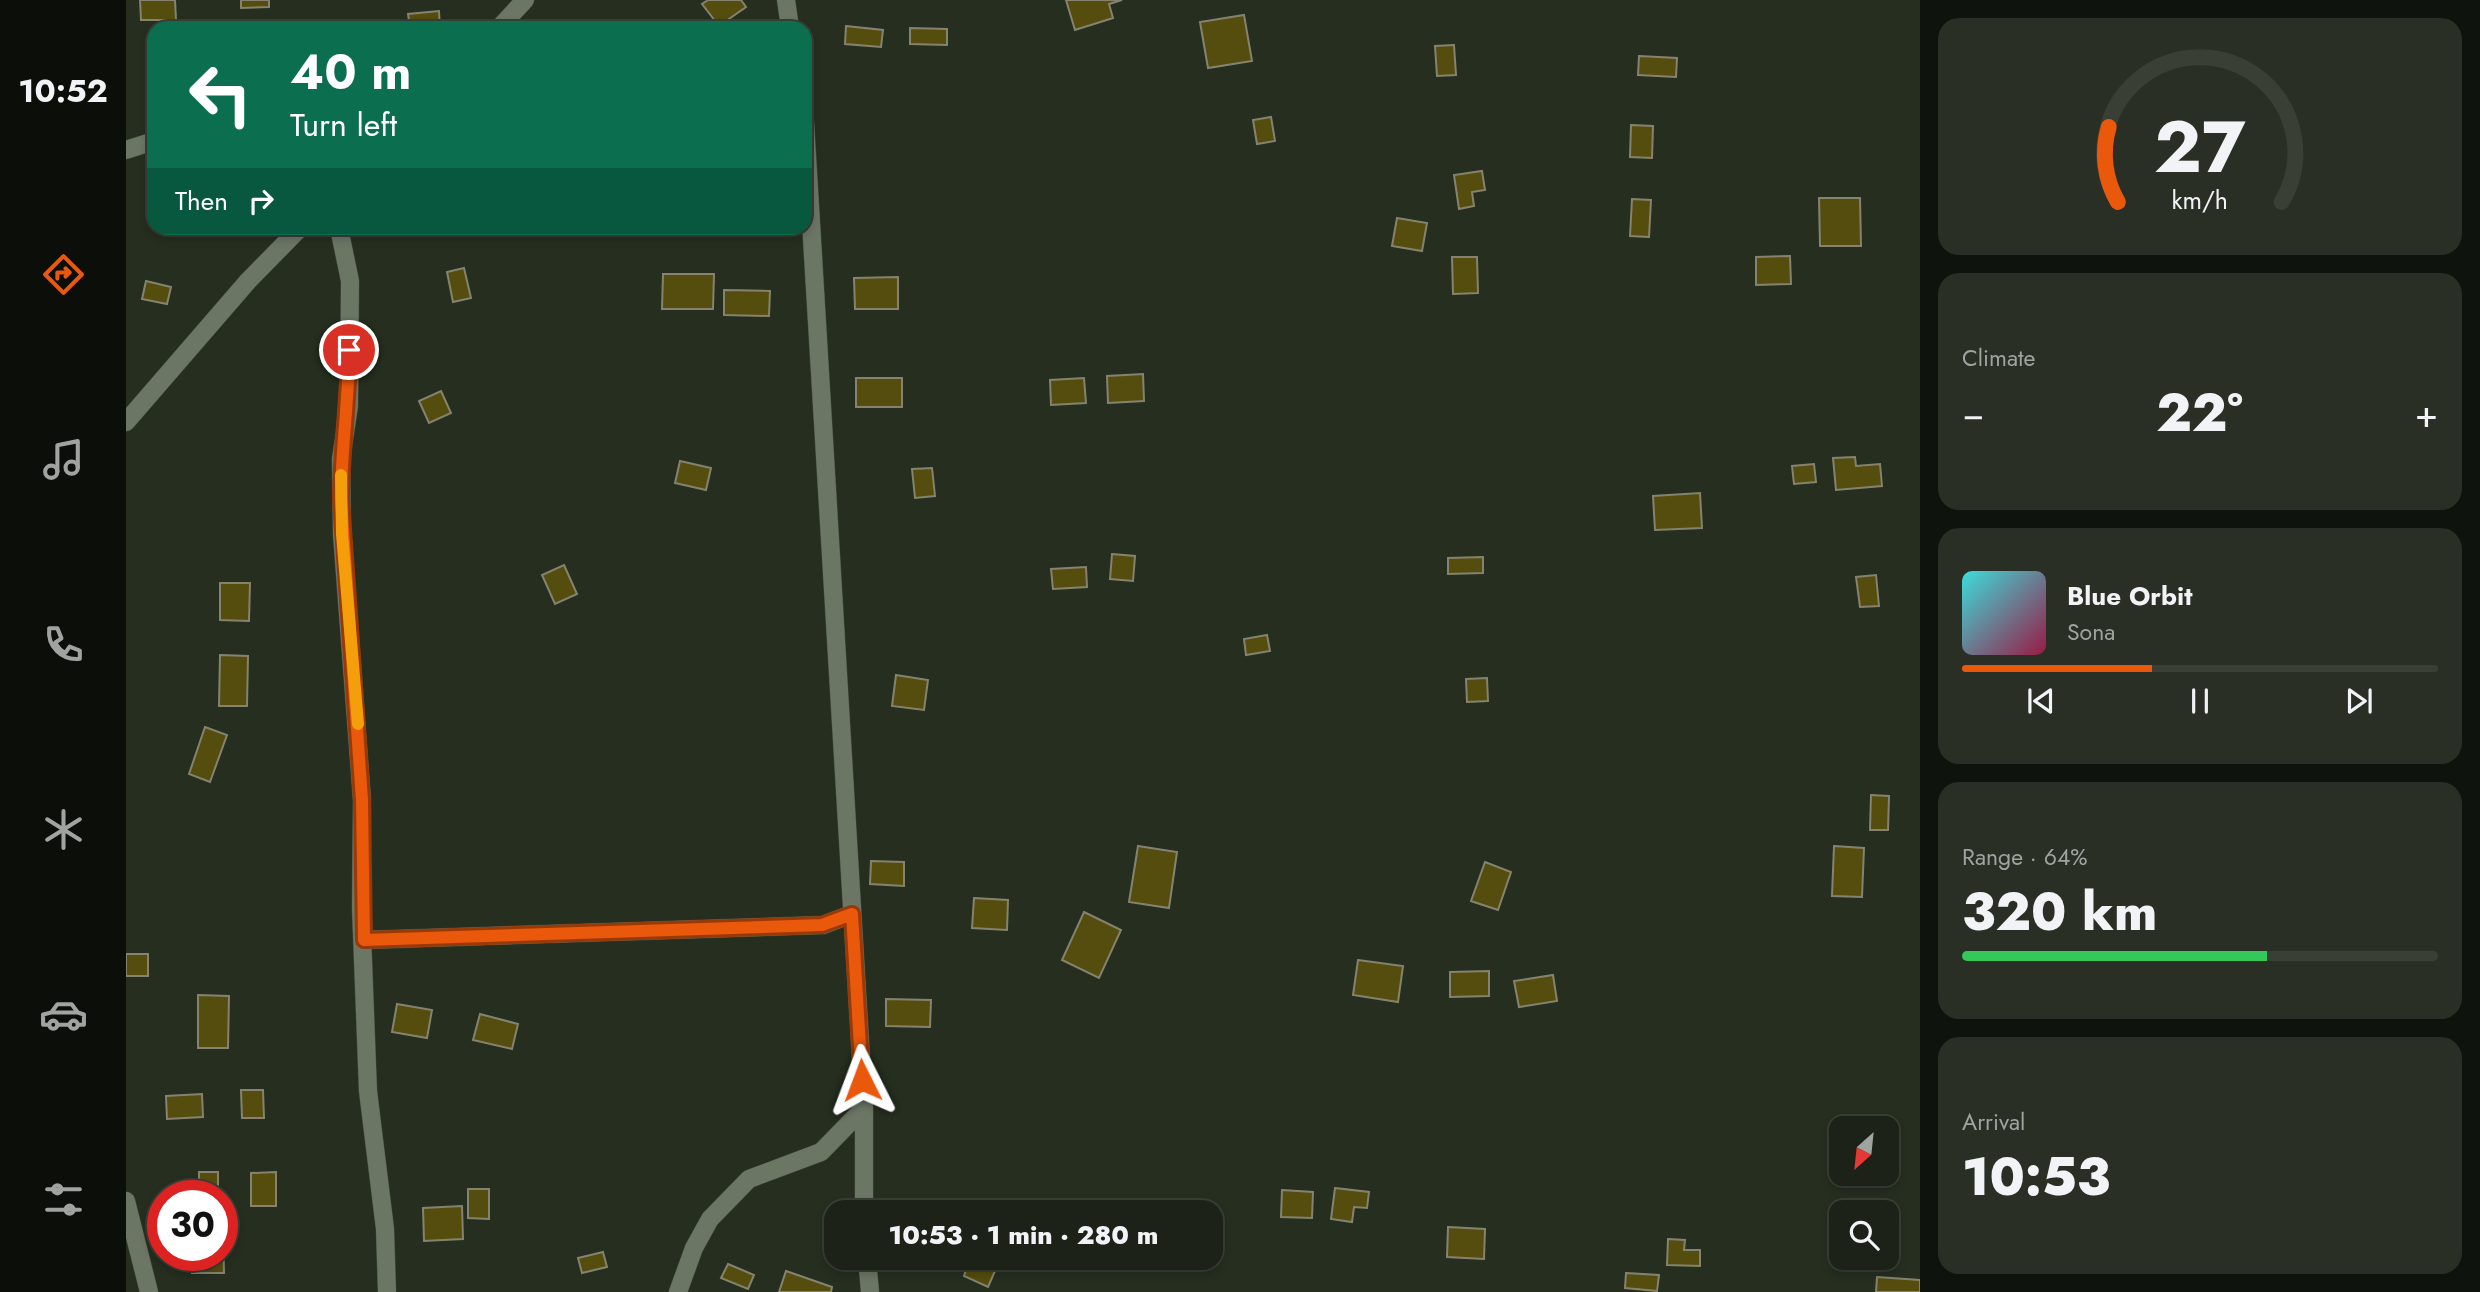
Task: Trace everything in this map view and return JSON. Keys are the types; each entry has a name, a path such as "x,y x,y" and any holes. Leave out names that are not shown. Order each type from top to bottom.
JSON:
{"street":[{"path":"506,21 525,0"},
{"path":"786,0 789,21"},
{"path":"126,150 147,143"},
{"path":"126,422 248,281 293,235"},
{"path":"340,235 350,281 349,406 341,459 341,500 362,800 368,1091 384,1229 387,1292"},
{"path":"812,235 864,1108 864,1200"},
{"path":"364,940 822,925 852,914"},
{"path":"678,1292 694,1248 710,1219 749,1179 821,1152 864,1108"},
{"path":"126,1201 149,1292"},
{"path":"868,1270 870,1292"}],"building":[{"path":"140,0 175,0 176,20 141,20"},
{"path":"241,0 269,0 269,7 241,8"},
{"path":"708,0 741,0 746,7 726,21 715,21 702,4"},
{"path":"1066,0 1122,0 1109,4 1113,18 1075,30"},
{"path":"439,11 440,21 409,21 408,14"},
{"path":"1244,15 1252,61 1208,68 1200,22"},
{"path":"846,26 883,30 881,47 845,44"},
{"path":"910,28 947,29 947,45 910,44"},
{"path":"1454,45 1456,75 1437,76 1435,46"},
{"path":"1639,56 1677,58 1676,77 1638,75"},
{"path":"1271,117 1275,141 1257,144 1253,120"},
{"path":"1631,125 1653,126 1652,158 1630,157"},
{"path":"1482,171 1485,190 1472,192 1474,206 1459,209 1454,175"},
{"path":"1819,198 1860,198 1861,246 1820,246"},
{"path":"1632,199 1651,200 1649,237 1630,236"},
{"path":"1397,218 1427,223 1422,251 1392,246"},
{"path":"1790,256 1791,284 1756,285 1756,257"},
{"path":"1452,257 1477,257 1478,293 1453,294"},
{"path":"464,268 471,298 453,302 447,272"},
{"path":"663,274 714,274 713,309 662,309"},
{"path":"898,277 898,309 855,309 854,278"},
{"path":"146,281 171,287 167,304 142,299"},
{"path":"724,290 770,291 769,316 724,315"},
{"path":"1143,374 1144,401 1108,403 1107,376"},
{"path":"856,378 902,378 902,407 856,407"},
{"path":"1084,378 1086,403 1051,405 1050,380"},
{"path":"441,391 451,413 429,423 419,401"},
{"path":"1855,457 1856,466 1880,464 1882,486 1836,490 1833,458"},
{"path":"680,461 711,468 706,490 675,483"},
{"path":"1814,464 1816,482 1794,484 1792,466"},
{"path":"932,468 935,496 915,498 912,469"},
{"path":"1700,493 1702,528 1655,530 1653,496"},
{"path":"1112,554 1135,556 1133,581 1110,579"},
{"path":"1483,557 1483,573 1448,574 1448,558"},
{"path":"564,565 577,594 555,604 542,575"},
{"path":"1086,567 1087,587 1053,589 1051,569"},
{"path":"1876,575 1879,606 1860,607 1856,577"},
{"path":"220,583 250,583 249,621 220,620"},
{"path":"1267,635 1270,651 1246,655 1244,639"},
{"path":"220,655 248,656 247,706 219,706"},
{"path":"896,675 928,680 924,710 892,706"},
{"path":"1487,678 1488,701 1467,702 1466,679"},
{"path":"205,727 227,735 210,782 189,774"},
{"path":"1871,795 1889,796 1888,830 1870,830"},
{"path":"1138,846 1177,852 1169,908 1129,902"},
{"path":"1834,846 1864,848 1862,897 1832,896"},
{"path":"871,861 904,862 904,886 870,884"},
{"path":"1485,862 1511,872 1498,910 1471,901"},
{"path":"974,898 1008,900 1007,930 972,928"},
{"path":"1084,912 1121,930 1099,978 1062,960"},
{"path":"126,954 148,954 148,976 126,976"},
{"path":"1358,960 1403,966 1398,1002 1353,995"},
{"path":"1489,971 1489,996 1450,997 1450,972"},
{"path":"1553,975 1557,1001 1519,1007 1514,981"},
{"path":"198,995 229,996 228,1048 198,1048"},
{"path":"886,999 931,1000 930,1027 886,1026"},
{"path":"397,1004 432,1010 427,1038 392,1032"},
{"path":"480,1014 518,1024 512,1049 473,1040"},
{"path":"241,1090 263,1090 264,1118 242,1118"},
{"path":"202,1094 203,1117 167,1119 166,1096"},
{"path":"199,1172 218,1172 218,1180 199,1180"},
{"path":"276,1172 276,1206 251,1206 251,1173"},
{"path":"1335,1188 1369,1192 1367,1208 1354,1207 1352,1222 1331,1219"},
{"path":"468,1189 489,1189 489,1219 468,1218"},
{"path":"1282,1190 1313,1192 1312,1218 1281,1217"},
{"path":"462,1206 463,1239 424,1241 423,1208"},
{"path":"1448,1227 1485,1229 1484,1259 1447,1257"},
{"path":"1668,1239 1685,1240 1684,1250 1700,1250 1700,1266 1667,1265"},
{"path":"603,1252 607,1267 582,1273 578,1258"},
{"path":"728,1264 754,1275 748,1289 721,1278"},
{"path":"966,1270 995,1271 988,1287 964,1276"},
{"path":"192,1271 224,1271 224,1273"},
{"path":"786,1271 832,1287 831,1292 779,1292"},
{"path":"1626,1273 1659,1275 1657,1291 1625,1288"},
{"path":"1877,1277 1920,1280 1920,1292 1876,1292"}],"slow traffic":[{"path":"341,475 342,534 358,724"}],"route":[{"path":"349,350 349,406 341,459 341,500 357,704 362,800 361,908 364,940 822,925 852,914 862,1080"}]}
